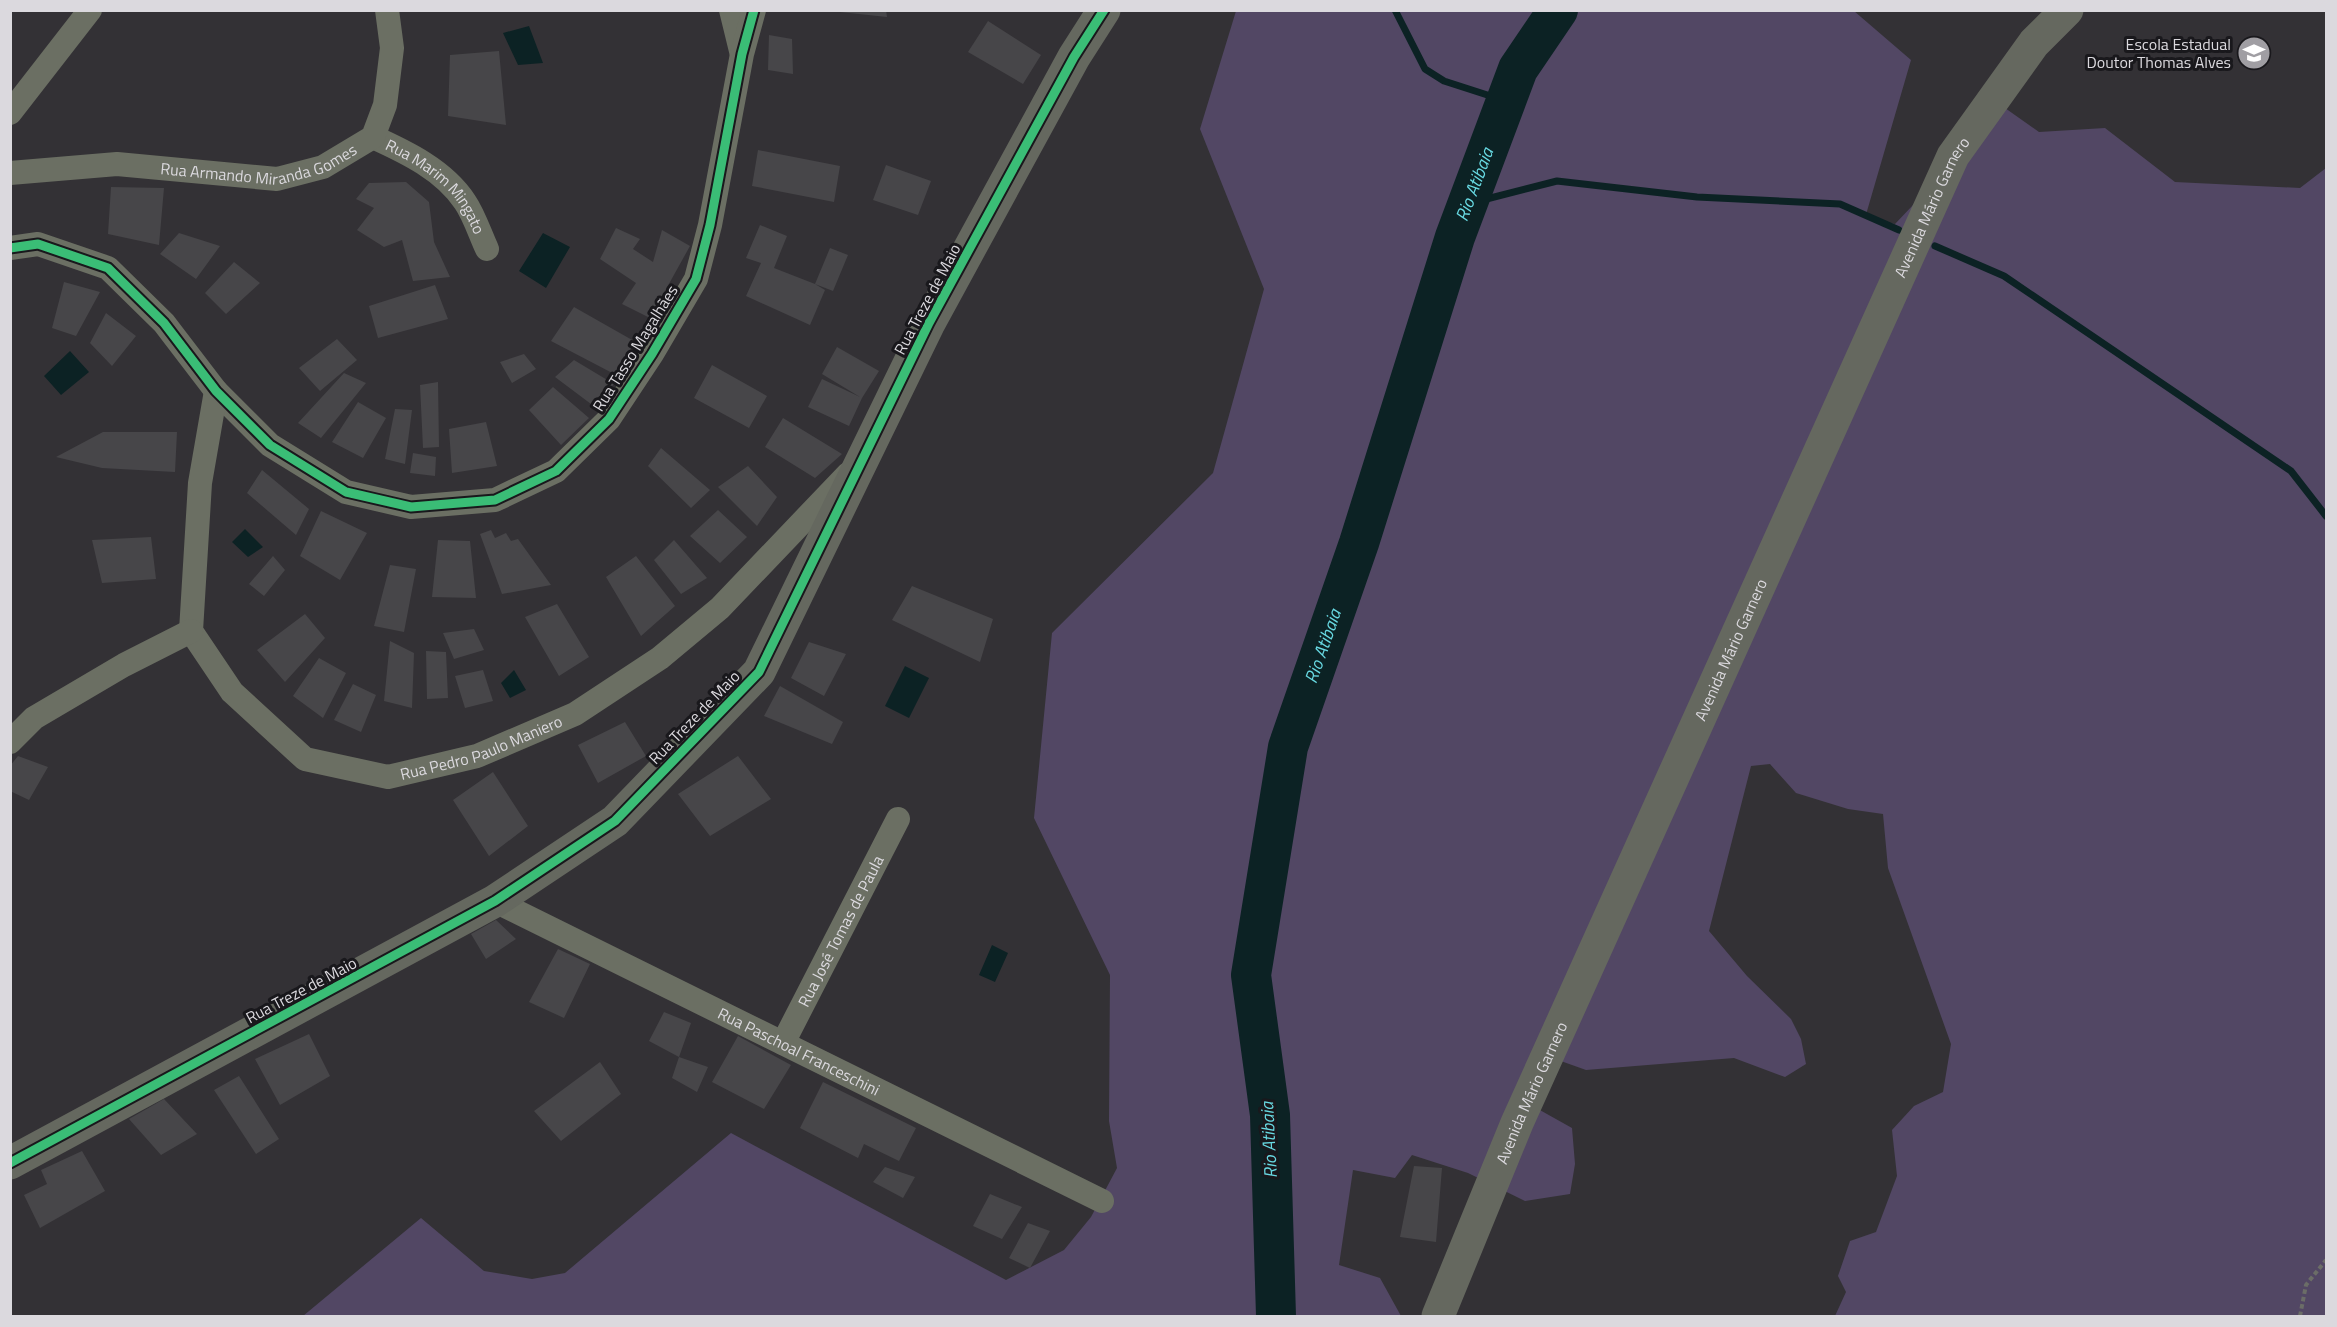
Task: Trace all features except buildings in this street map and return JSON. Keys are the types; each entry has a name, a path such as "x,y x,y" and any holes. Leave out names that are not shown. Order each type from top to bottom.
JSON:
{"street":[{"path":"10,113 90,10"},
{"name":"Rua Armando Miranda Gomes","path":"10,173 117,164 277,179 323,167 373,137 385,105 392,48 387,10"},
{"path":"731,10 742,54"},
{"name":"Rua Tasso Magalhães","path":"10,248 38,244 108,268 164,323 216,391 270,445 346,492 411,507 495,500 556,471 609,419 652,354 696,279 719,181 742,54 754,10"},
{"name":"Rua Treze de Maio","path":"10,1163 495,901 615,820 759,672 929,323 1074,57 1104,10"},
{"name":"Avenida Mário Garnero","path":"1438,1317 1517,1123 1953,156 2034,43 2067,10"},
{"name":"Rua Marim Mingato","path":"373,137 397,148 438,173 465,202 487,249"},
{"path":"10,742 34,718 124,664 191,631 200,483 216,391"},
{"name":"Rua Pedro Paulo Maniero","path":"191,631 232,692 304,759 388,777 477,756 575,714 660,658 720,608 864,458"},
{"name":"Rua José Tomas de Paula","path":"783,1043 898,819"},
{"name":"Rua Paschoal Franceschini","path":"495,901 1102,1201"}],"path":[{"path":"2300,1317 2306,1286 2326,1260"}],"shaded area":[{"path":"1236,11 1854,11 1911,60 1865,218 1895,224 2005,108 2039,132 2105,128 2175,182 2300,188 2326,168 2326,1316 1835,1316 1846,1292 1838,1276 1850,1241 1876,1232 1897,1176 1892,1130 1914,1106 1943,1092 1951,1044 1888,868 1883,814 1848,809 1796,793 1770,764 1751,766 1709,931 1747,976 1791,1019 1801,1039 1806,1064 1785,1077 1734,1058 1586,1070 1558,1060 1538,1109 1572,1128 1575,1164 1570,1194 1525,1201 1468,1173 1412,1155 1395,1178 1353,1170 1339,1265 1380,1278 1401,1316 303,1316 421,1218 484,1271 532,1279 565,1273 731,1133 1006,1280 1064,1250 1091,1217 1117,1168 1109,1121 1110,975 1034,818 1052,633 1213,473 1264,289 1200,129"}],"water":[{"path":"529,26 543,63 518,65 503,33"},
{"path":"543,233 570,247 546,288 519,271"},
{"path":"70,351 89,372 61,395 44,376"},
{"path":"245,529 263,547 248,557 232,542"},
{"path":"905,666 929,678 909,718 885,706"},
{"path":"514,670 526,690 510,698 501,683"},
{"path":"992,945 1008,953 995,982 979,975"}],"waterway":[{"path":"1395,10 1425,69 1444,81 1506,101"},
{"name":"Rio Atibaia","path":"1276,1316 1270,1115 1251,975 1288,747 1359,543 1455,237 1518,69 1558,10"},
{"path":"1467,204 1557,181 1697,197 1840,204 1899,230"},
{"path":"1935,246 2004,276 2291,471 2326,516"}],"cycle path":[{"path":"10,248 38,244 108,268 164,323 216,391 270,445 346,492 411,507 495,500 556,471 609,419 652,354 696,279 710,225 742,54 754,10"},
{"path":"10,1163 495,901 615,821 759,672 929,323 1074,57 1104,10"}],"place":[{"name":"Escola Estadual Doutor Thomas Alves","path":"2254,53"}]}
